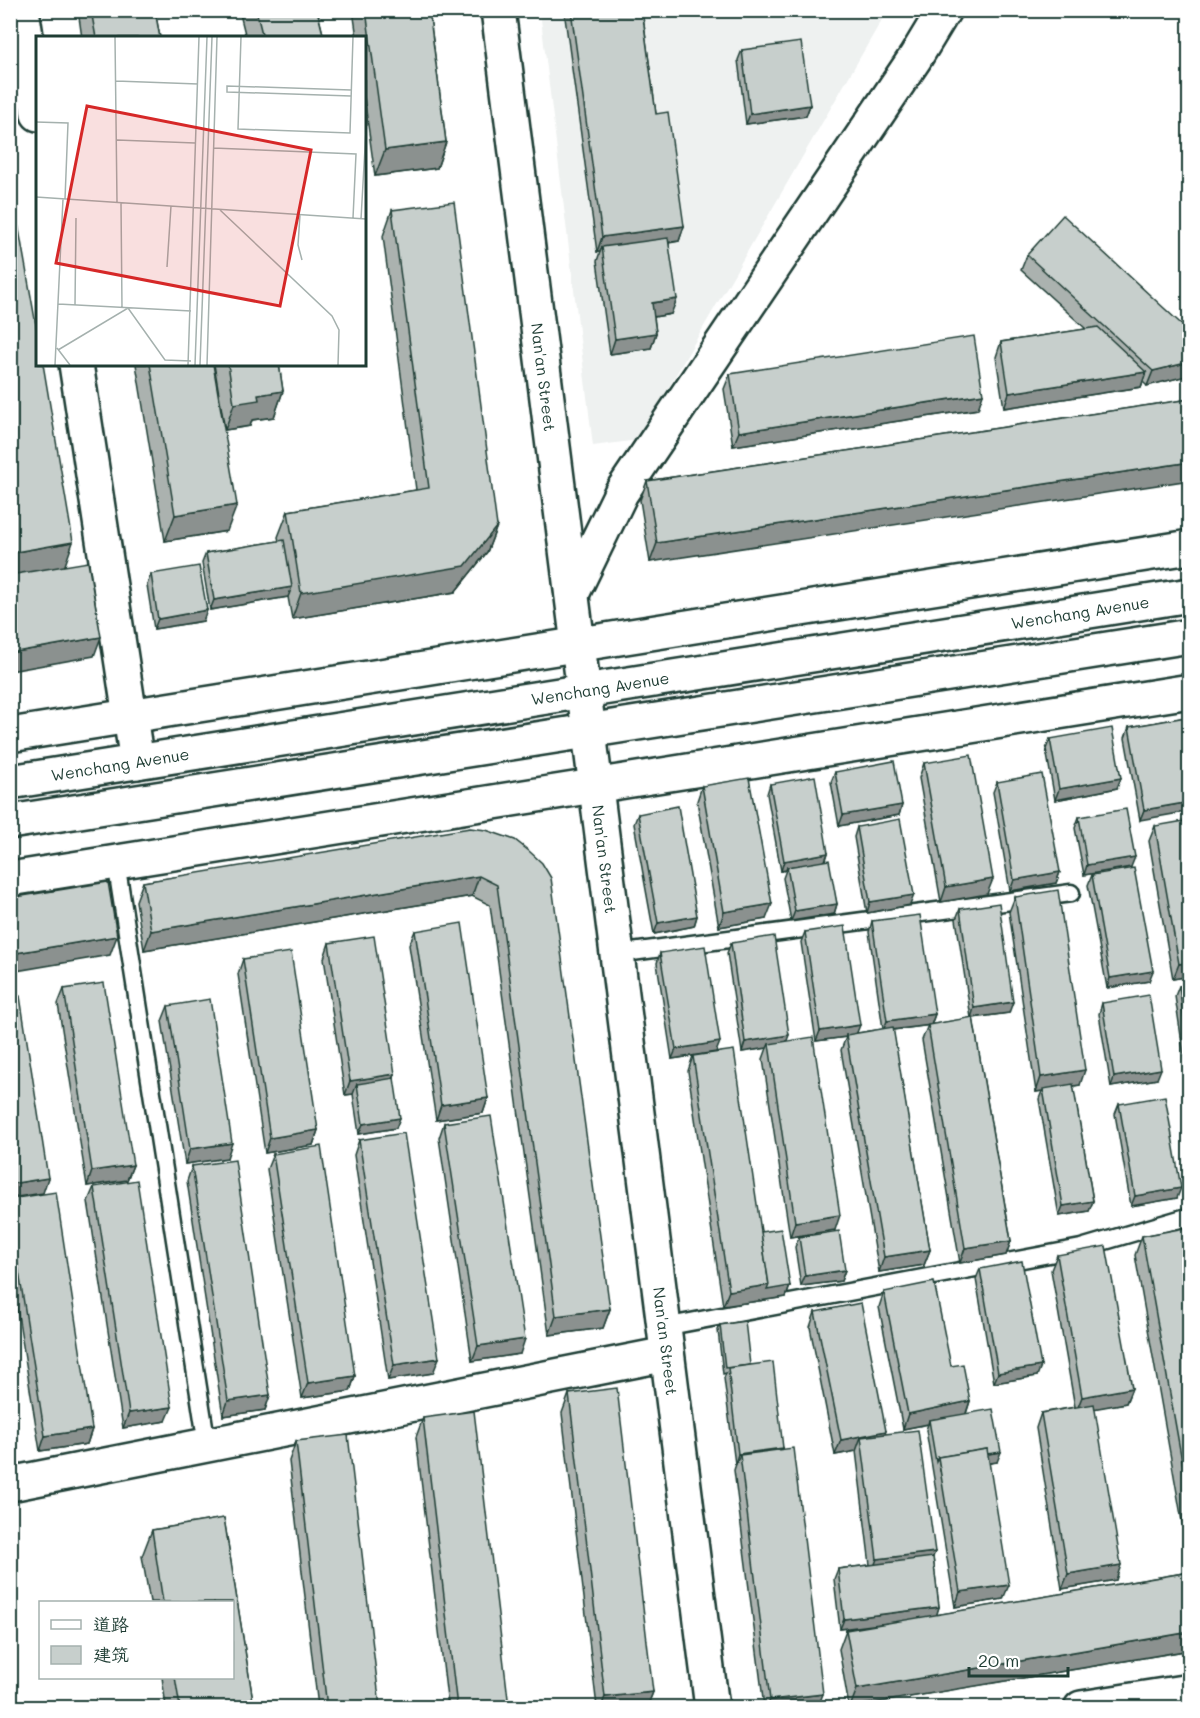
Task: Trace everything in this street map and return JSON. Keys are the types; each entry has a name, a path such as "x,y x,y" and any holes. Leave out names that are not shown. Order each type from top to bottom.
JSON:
{"street":[{"path":"22,10 36,101"},
{"name":"Nan'an Street","path":"498,10 712,1707"},
{"path":"572,594 621,493 915,58 944,10"},
{"path":"76,366 137,762"},
{"path":"10,735 1190,548"},
{"name":"Wenchang Avenue","path":"10,782 1190,595"},
{"path":"10,822 1190,636"},
{"path":"10,879 1190,691"},
{"path":"10,1484 207,1446 666,1340"},
{"path":"1081,1707 1190,1692"}],"lane":[{"path":"116,862 207,1446"},
{"path":"617,954 1071,893"},
{"path":"666,1340 1081,1248 1190,1216"}],"shaded area":[{"path":"540,11 887,11 638,440 593,446"}],"building":[{"path":"91,10 155,10 160,36 96,36"},
{"path":"256,10 317,10 324,36 262,36"},
{"path":"366,10 429,10 446,142 385,150"},
{"path":"571,10 642,10 656,114 668,112 684,226 602,237"},
{"path":"801,42 810,105 750,114 742,50"},
{"path":"10,179 36,325 36,366 43,366 73,542 10,553"},
{"path":"454,202 497,526 465,566 301,593 288,511 429,488 392,210"},
{"path":"1063,215 1190,332 1190,362 1153,371 1027,255"},
{"path":"668,238 677,299 652,303 656,333 615,339 602,247"},
{"path":"1098,327 1146,372 1009,393 1001,342"},
{"path":"974,336 983,394 739,432 730,374"},
{"path":"150,366 213,366 237,505 175,515"},
{"path":"228,366 279,366 283,391 258,395 259,400 234,404"},
{"path":"1190,399 1190,462 657,543 647,481"},
{"path":"284,540 292,587 214,600 206,553"},
{"path":"88,562 101,637 10,653 10,575"},
{"path":"199,566 207,610 158,619 151,574"},
{"path":"1186,717 1190,738 1190,802 1144,810 1129,727"},
{"path":"1112,728 1121,778 1059,789 1050,739"},
{"path":"971,755 993,879 946,887 924,763"},
{"path":"894,761 902,805 843,815 835,772"},
{"path":"1042,774 1060,872 1014,880 997,782"},
{"path":"815,776 828,853 784,861 770,784"},
{"path":"749,778 772,904 724,912 702,786"},
{"path":"678,806 697,916 658,923 638,814"},
{"path":"1126,809 1135,857 1087,865 1079,817"},
{"path":"900,819 914,895 870,902 857,827"},
{"path":"1190,820 1190,962 1179,964 1155,826"},
{"path":"470,828 486,830 515,840 542,863 551,878 610,1309 556,1316 497,885 479,876 151,931 143,882"},
{"path":"829,860 837,904 795,911 787,867"},
{"path":"1134,868 1153,971 1110,978 1092,875"},
{"path":"108,882 117,936 10,954 10,898"},
{"path":"1058,890 1085,1070 1041,1077 1015,897"},
{"path":"999,903 1013,1002 974,1008 960,909"},
{"path":"920,915 935,1014 887,1021 872,921"},
{"path":"462,923 488,1098 441,1105 415,931"},
{"path":"845,926 860,1025 820,1031 805,932"},
{"path":"374,936 395,1074 350,1081 329,943"},
{"path":"774,936 789,1035 745,1042 731,943"},
{"path":"705,946 720,1042 676,1049 660,953"},
{"path":"291,952 318,1130 270,1138 243,959"},
{"path":"104,983 133,1165 92,1171 64,989"},
{"path":"1190,984 1190,1059 1179,986"},
{"path":"1149,995 1161,1069 1114,1077 1102,1003"},
{"path":"20,996 48,1178 10,1184 10,997"},
{"path":"210,999 232,1143 190,1149 168,1006"},
{"path":"973,1017 1011,1241 965,1248 928,1025"},
{"path":"893,1027 930,1250 884,1257 846,1035"},
{"path":"813,1037 840,1215 795,1222 769,1044"},
{"path":"734,1050 769,1285 729,1291 693,1056"},
{"path":"394,1078 400,1118 363,1124 357,1084"},
{"path":"1073,1084 1093,1201 1063,1206 1043,1089"},
{"path":"1165,1096 1181,1188 1135,1196 1119,1104"},
{"path":"491,1116 525,1339 478,1346 444,1123"},
{"path":"404,1133 439,1358 394,1365 359,1140"},
{"path":"321,1146 355,1376 308,1383 273,1154"},
{"path":"235,1160 270,1395 228,1401 192,1166"},
{"path":"137,1180 172,1407 129,1413 94,1187"},
{"path":"56,1192 92,1429 45,1436 10,1215 10,1199"},
{"path":"1190,1227 1190,1506 1142,1236"},
{"path":"781,1229 790,1286 767,1290 769,1285 761,1232"},
{"path":"839,1231 845,1270 805,1276 799,1237"},
{"path":"1106,1246 1132,1388 1082,1397 1057,1255"},
{"path":"1022,1261 1041,1366 998,1373 980,1269"},
{"path":"934,1282 951,1366 963,1364 970,1401 908,1414 884,1292"},
{"path":"861,1303 886,1431 841,1440 815,1312"},
{"path":"745,1321 750,1365 725,1368 720,1325"},
{"path":"773,1362 783,1448 738,1454 728,1368"},
{"path":"617,1388 653,1692 605,1697 569,1394"},
{"path":"1094,1404 1121,1565 1068,1574 1041,1413"},
{"path":"993,1409 1001,1452 987,1454 987,1449 938,1457 936,1462 929,1420"},
{"path":"474,1411 509,1707 457,1707 423,1418"},
{"path":"918,1430 935,1552 877,1559 861,1437"},
{"path":"348,1435 380,1707 327,1707 296,1441"},
{"path":"793,1448 823,1694 770,1700 740,1455"},
{"path":"987,1449 1009,1585 960,1592 938,1457"},
{"path":"224,1518 254,1707 180,1707 175,1679 234,1679 234,1601 163,1601 152,1530"},
{"path":"933,1557 939,1607 844,1619 838,1569"},
{"path":"1190,1572 1190,1632 857,1689 846,1630"}]}
